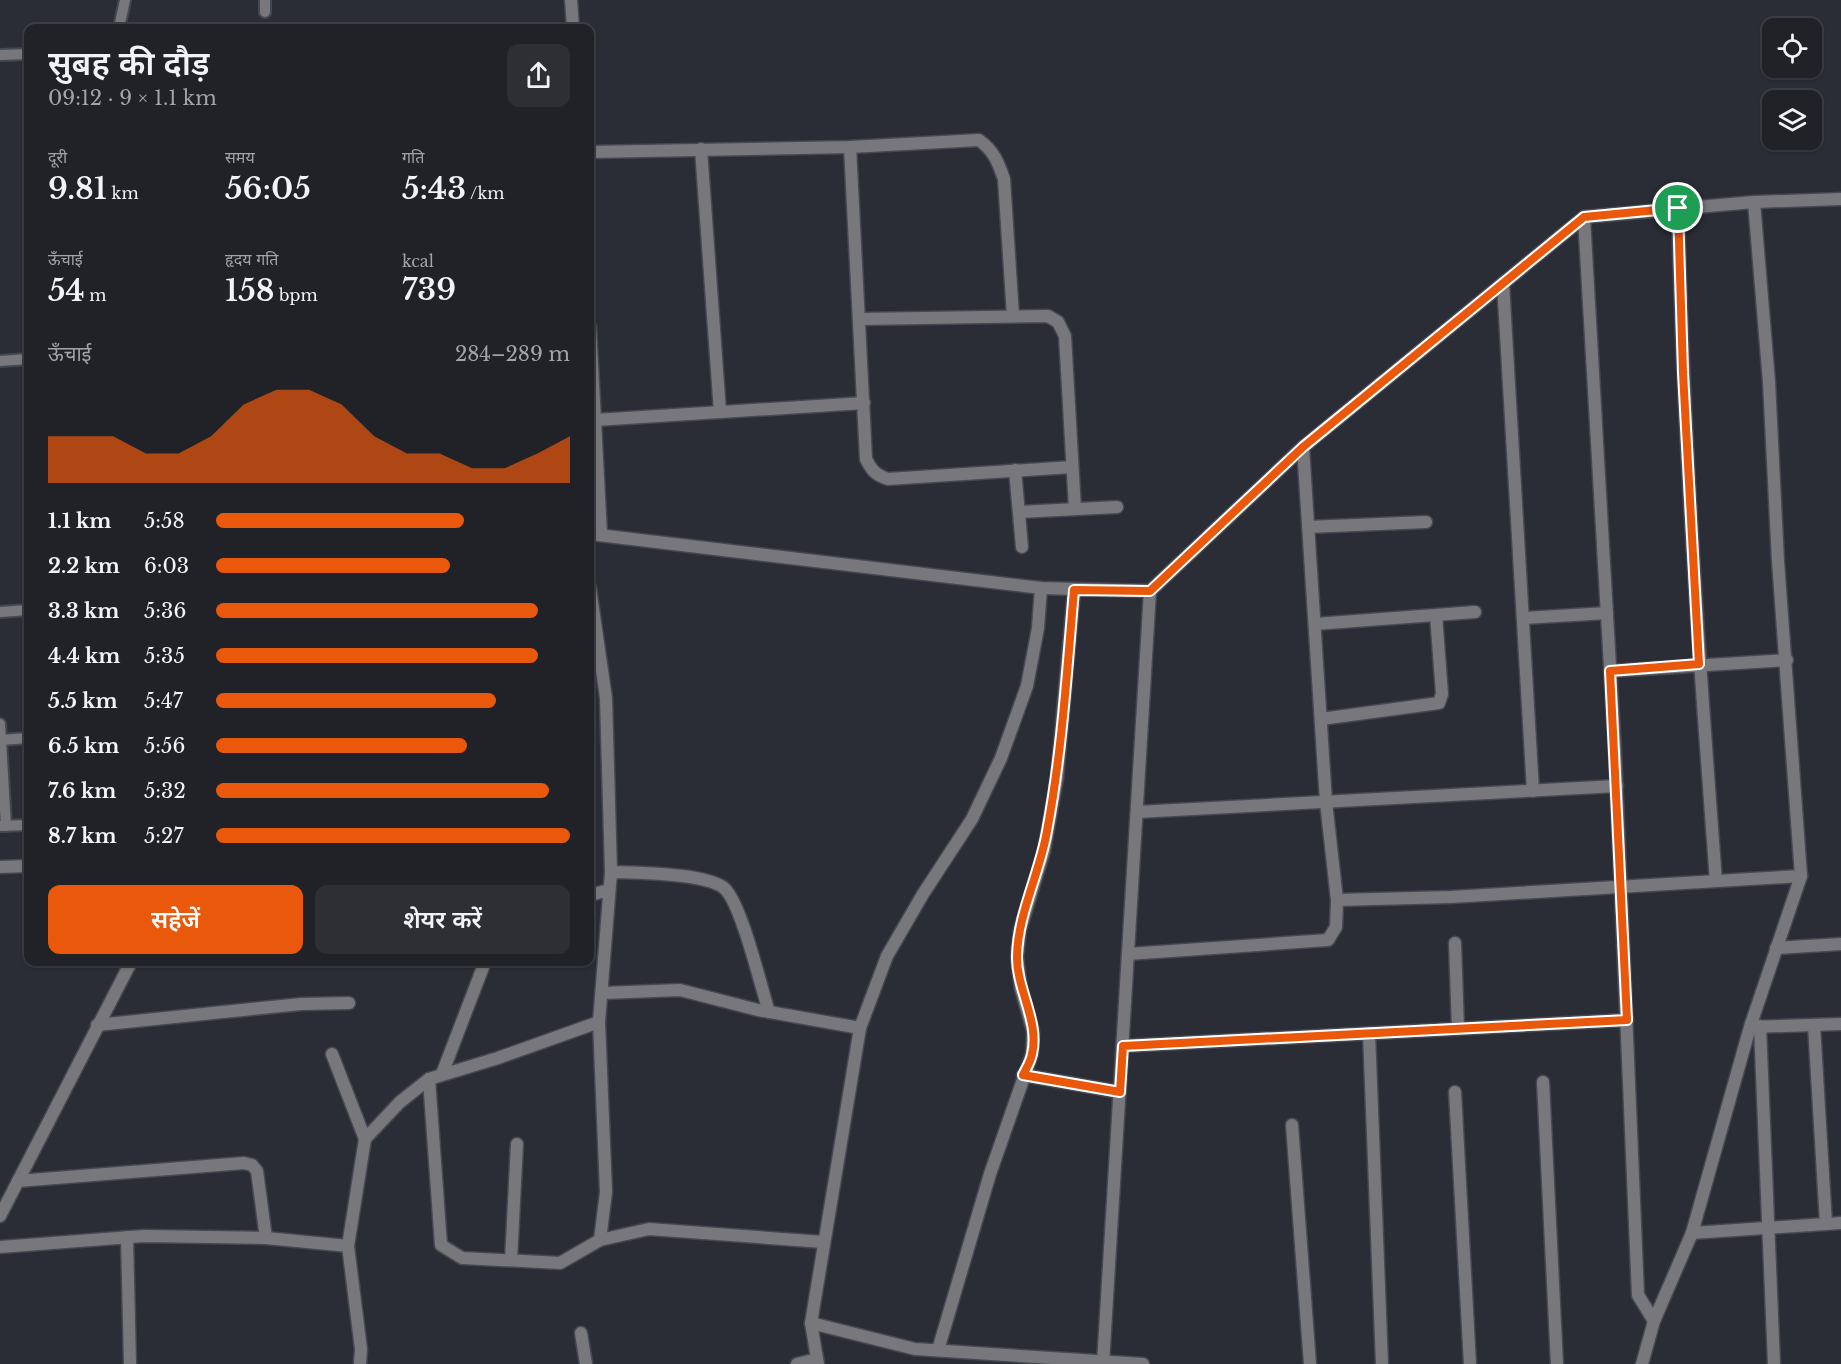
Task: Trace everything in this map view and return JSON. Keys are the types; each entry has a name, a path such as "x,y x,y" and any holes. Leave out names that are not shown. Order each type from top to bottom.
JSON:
{"street":[{"path":"571,0 573,24"},
{"path":"594,152 850,147 979,140 990,147 997,158 1004,179 1013,316"},
{"path":"850,147 866,459 877,476 888,479 1072,466"},
{"path":"701,149 720,412"},
{"path":"1103,1363 1150,591 1303,447 1584,217 1754,202 1841,202"},
{"path":"1642,1364 1654,1321 1692,1233 1755,1026 1776,948 1801,876 1754,202"},
{"path":"1678,208 1683,373 1699,664 1716,881"},
{"path":"1584,217 1617,786 1638,1295 1654,1321"},
{"path":"1503,283 1533,791"},
{"path":"860,319 1048,316 1059,322 1065,336 1075,509"},
{"path":"594,401 595,534 1041,588 1150,591"},
{"path":"595,420 864,403"},
{"path":"1128,954 1328,940 1336,927 1337,900 1326,802 1303,447"},
{"path":"1015,470 1022,547"},
{"path":"1019,512 1117,507"},
{"path":"1308,527 1426,522"},
{"path":"797,1364 817,1362 811,1323 860,1028 887,956 923,894 972,819 1001,758 1027,686 1038,628 1041,588"},
{"path":"938,1350 963,1260 1023,1075 1032,1054 1033,1031 1021,989 1017,957 1020,930 1044,851 1057,778 1074,590"},
{"path":"1315,624 1475,612"},
{"path":"1523,618 1607,613"},
{"path":"1321,719 1439,703 1442,694 1436,615"},
{"path":"594,616 606,698 611,872 600,1022 606,1192 600,1240"},
{"path":"1610,671 1786,660"},
{"path":"1137,812 1617,786"},
{"path":"0,867 24,866"},
{"path":"611,872 701,879 724,888 735,904 769,1012"},
{"path":"1337,900 1451,897 1801,876"},
{"path":"594,894 609,890"},
{"path":"1455,943 1458,1029"},
{"path":"1776,948 1841,944"},
{"path":"0,1216 129,966"},
{"path":"442,1074 483,966"},
{"path":"603,993 680,990 769,1012 860,1028"},
{"path":"97,1025 203,1017 301,1004 349,1003"},
{"path":"1123,1046 1627,1020"},
{"path":"365,1139 400,1102 429,1079 498,1058 600,1022"},
{"path":"1814,1024 1826,1224"},
{"path":"1755,1026 1841,1024"},
{"path":"1755,1026 1774,1364"},
{"path":"1369,1033 1382,1364"},
{"path":"332,1054 365,1139 348,1246 361,1349 360,1364"},
{"path":"1023,1075 1120,1092"},
{"path":"429,1079 441,1245 462,1258 560,1263 600,1240 649,1229 823,1242"},
{"path":"1544,1082 1557,1364"},
{"path":"1455,1092 1470,1364"},
{"path":"1293,1125 1310,1364"},
{"path":"511,1260 517,1144"},
{"path":"18,1181 244,1163 252,1165 257,1171 266,1238"},
{"path":"1692,1233 1841,1223"},
{"path":"0,1247 127,1237 266,1238 348,1246"},
{"path":"127,1237 130,1364"},
{"path":"811,1323 915,1349 1143,1364"},
{"path":"581,1333 586,1364"},
{"path":"361,1349 369,1364"}],"lane":[{"path":"120,24 125,0"},
{"path":"265,0 265,12"},
{"path":"0,55 24,54"},
{"path":"0,361 24,359"},
{"path":"0,612 24,610"},
{"path":"0,724 3,826 24,825"},
{"path":"1,740 24,738"}],"route":[{"path":"1678,208 1683,373 1699,664 1610,671 1627,1020 1123,1046 1120,1092 1023,1075 1032,1054 1033,1031 1021,989 1017,957 1020,930 1044,851 1057,778 1074,590 1150,591 1303,447 1584,217 1678,208"}]}
